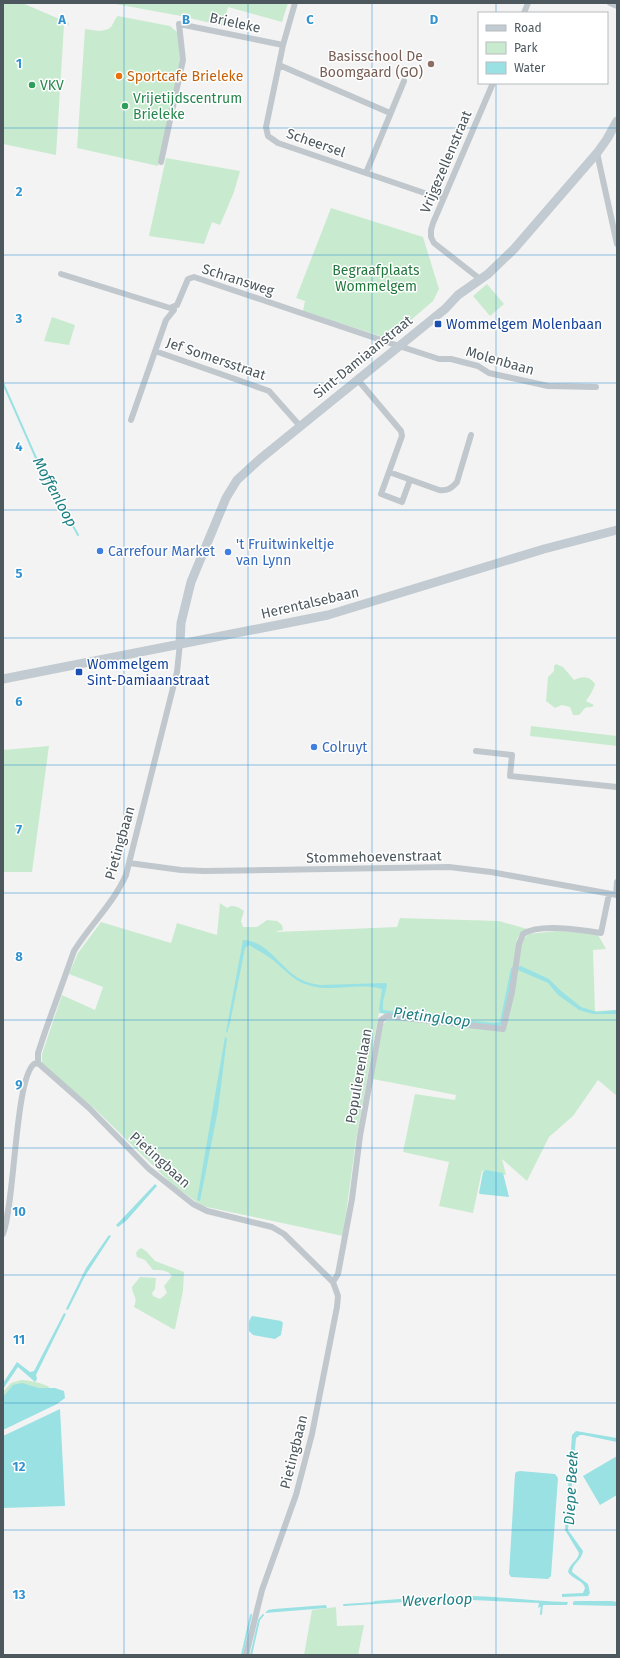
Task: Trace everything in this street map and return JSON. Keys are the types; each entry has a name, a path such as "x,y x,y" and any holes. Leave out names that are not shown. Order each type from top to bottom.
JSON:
{"street":[{"name":"Scheersel","path":"295,3 283,45 266,127 268,136 278,143 442,199"},
{"path":"610,3 617,6"},
{"name":"Brieleke","path":"161,162 182,60 179,24 283,45"},
{"path":"279,65 390,113"},
{"path":"366,173 404,82"},
{"name":"Vrijgezellenstraat","path":"480,279 434,243 431,237 431,230 442,199 493,84"},
{"name":"Sint-Damiaanstraat","path":"180,643 181,623 191,582 226,498 237,480 250,467 445,309 458,295 488,274 514,249 597,153 617,121"},
{"path":"597,153 617,244"},
{"path":"61,274 166,307 173,307"},
{"name":"Schransweg","path":"131,420 166,320 174,310 173,307 177,305 188,280 194,278 399,346"},
{"name":"Molenbaan","path":"399,346 439,359 451,359 478,366 490,373 528,382 554,386 596,387"},
{"name":"Jef Somersstraat","path":"155,351 269,391 300,426"},
{"path":"358,380 402,431 402,436 381,494 402,502 410,480"},
{"path":"389,472 439,490 446,491 452,488 457,482 471,436"},
{"name":"Herentalsebaan","path":"3,679 328,615 544,549 617,530"},
{"name":"Pietingbaan","path":"180,643 177,672 126,875 115,897 80,940 74,951 45,1032 38,1054 38,1064 89,1108 149,1169 193,1204 207,1211 279,1230 333,1282 338,1296 312,1434 296,1495 262,1590 246,1655"},
{"path":"476,751 512,755 510,776 617,787"},
{"name":"Stommehoevenstraat","path":"129,863 180,870 204,871 449,868 491,872 616,895"},
{"path":"616,895 617,882"},
{"name":"Populierenlaan","path":"333,1282 338,1274 351,1206 360,1136 381,1020 387,1016 503,1029 512,992 519,944 524,934 528,931 564,928 601,932 609,894"},
{"path":"3,1234 12,1186 23,1092 28,1071 34,1064 38,1064"}],"green space":[{"name":"VKV","path":"3,3 22,3 69,23 69,25 64,25 56,155 3,144"},
{"path":"110,3 288,3 282,22 228,7 223,26 181,16"},
{"name":"Vrijetijdscentrum Brieleke","path":"118,16 170,26 177,32 179,39 180,64 158,166 77,148 85,29 98,31 108,29"},
{"path":"166,158 240,171 234,192 220,225 212,222 204,244 149,236"},
{"name":"Begraafplaats Wommelgem","path":"331,208 423,237 439,289 433,301 389,339 303,311 305,301 296,298"},
{"path":"487,284 504,304 490,316 473,296"},
{"path":"52,317 75,325 69,345 44,341"},
{"path":"556,664 563,667 574,680 588,678 595,684 593,691 586,701 594,705 592,707 585,708 579,715 573,715 570,707 562,705 555,708 546,701 548,677 554,671 554,666"},
{"path":"531,726 617,736 617,746 530,736"},
{"path":"49,746 32,872 3,872 3,750"},
{"path":"220,903 227,908 234,906 244,911 241,921 243,927 257,927 267,920 277,921 282,925 283,930 276,932 397,927 400,918 499,921 527,929 520,934 517,939 514,971 501,1027 379,1013 356,1140 343,1236 202,1206 173,1185 96,1110 42,1064 42,1054 62,995 95,1010 103,987 69,974 78,953 101,922 171,943 177,923 217,935"},
{"path":"556,931 597,933 606,949 593,950 595,1011 617,1010 617,1096 598,1080 573,1116 549,1137 527,1181 502,1159 506,1175 482,1171 473,1213 439,1206 449,1162 403,1152 415,1094 455,1100 456,1095 373,1079 383,1024 388,1019 505,1031 520,946 524,938 529,934"},
{"path":"141,1248 146,1251 155,1261 184,1272 183,1291 175,1329 134,1307 135,1298 132,1287 140,1277 156,1278 155,1289 152,1293 153,1296 160,1299 167,1293 164,1286 172,1276 166,1271 153,1270 145,1260 137,1257 136,1253"},
{"path":"21,1380 35,1382 49,1387 48,1391 3,1402 3,1392 11,1383"},
{"path":"336,1607 337,1626 364,1625 358,1655 304,1655 312,1610"}],"water":[{"name":"Pietingloop","path":"243,940 260,945 268,950 288,970 309,983 320,985 386,983 387,985 383,1002 383,1010 493,1023 500,1022 511,968 513,967 511,988 502,1024 499,1026 380,1013 379,1009 382,989 373,987 326,988 308,985 294,978 273,960 249,945 245,948 227,1033"},
{"path":"521,966 549,979 581,1007 597,1012 617,1010 617,1014 593,1014 579,1010 558,995 548,983 518,970 518,967"},
{"path":"225,1037 227,1038 218,1110 200,1201 197,1200"},
{"path":"486,1170 503,1173 509,1197 479,1193 483,1172"},
{"path":"155,1184 157,1186 127,1220 118,1227 116,1225"},
{"path":"109,1235 111,1236 85,1276 68,1310 66,1309 86,1268"},
{"path":"64,1313 66,1314 36,1375 37,1379 35,1382 18,1367 3,1389 3,1383 17,1362 30,1372 34,1371"},
{"path":"252,1316 281,1321 283,1323 281,1335 275,1339 253,1335 249,1331 249,1321"},
{"path":"22,1383 39,1388 55,1388 64,1391 65,1398 57,1404 3,1430 3,1397 13,1385"},
{"path":"60,1409 65,1506 3,1508 3,1436"},
{"name":"Diepe Beek","path":"576,1431 617,1438 617,1442 583,1435 576,1438 568,1530 583,1551 581,1557 572,1569 572,1572 588,1584 590,1593 588,1596 562,1597 562,1594 583,1593 585,1588 582,1583 568,1572 579,1553 565,1530 572,1435"},
{"path":"617,1456 617,1495 600,1505 583,1476"},
{"path":"520,1471 555,1474 558,1478 551,1576 548,1579 511,1577 509,1574 515,1474 516,1472"},
{"path":"438,1596 468,1596 568,1602 567,1605 544,1605 538,1608 539,1603 450,1599 373,1603 374,1601"},
{"path":"612,1601 617,1602 617,1606 573,1605 573,1602"},
{"path":"326,1605 327,1608 265,1613 268,1610 274,1609"}],"waterway":[{"name":"Moffenloop","path":"3,383 36,458 78,535"},
{"name":"Weverloop","path":"344,1605 375,1603"},
{"path":"541,1614 542,1604"},
{"path":"242,1655 251,1615"},
{"name":"Weverloop","path":"251,1655 259,1620 263,1615"}],"place":[{"name":"Basisschool De Boomgaard (GO)","path":"431,64"},
{"name":"Sportcafe Brieleke","path":"119,76"},
{"name":"VKV","path":"32,85"},
{"name":"Vrijetijdscentrum Brieleke","path":"125,106"},
{"name":"Wommelgem Molenbaan","path":"438,324"},
{"name":"Carrefour Market","path":"100,551"},
{"name":"'t Fruitwinkeltje van Lynn","path":"228,552"},
{"name":"Wommelgem Sint-Damiaanstraat","path":"79,672"},
{"name":"Colruyt","path":"314,747"}]}
